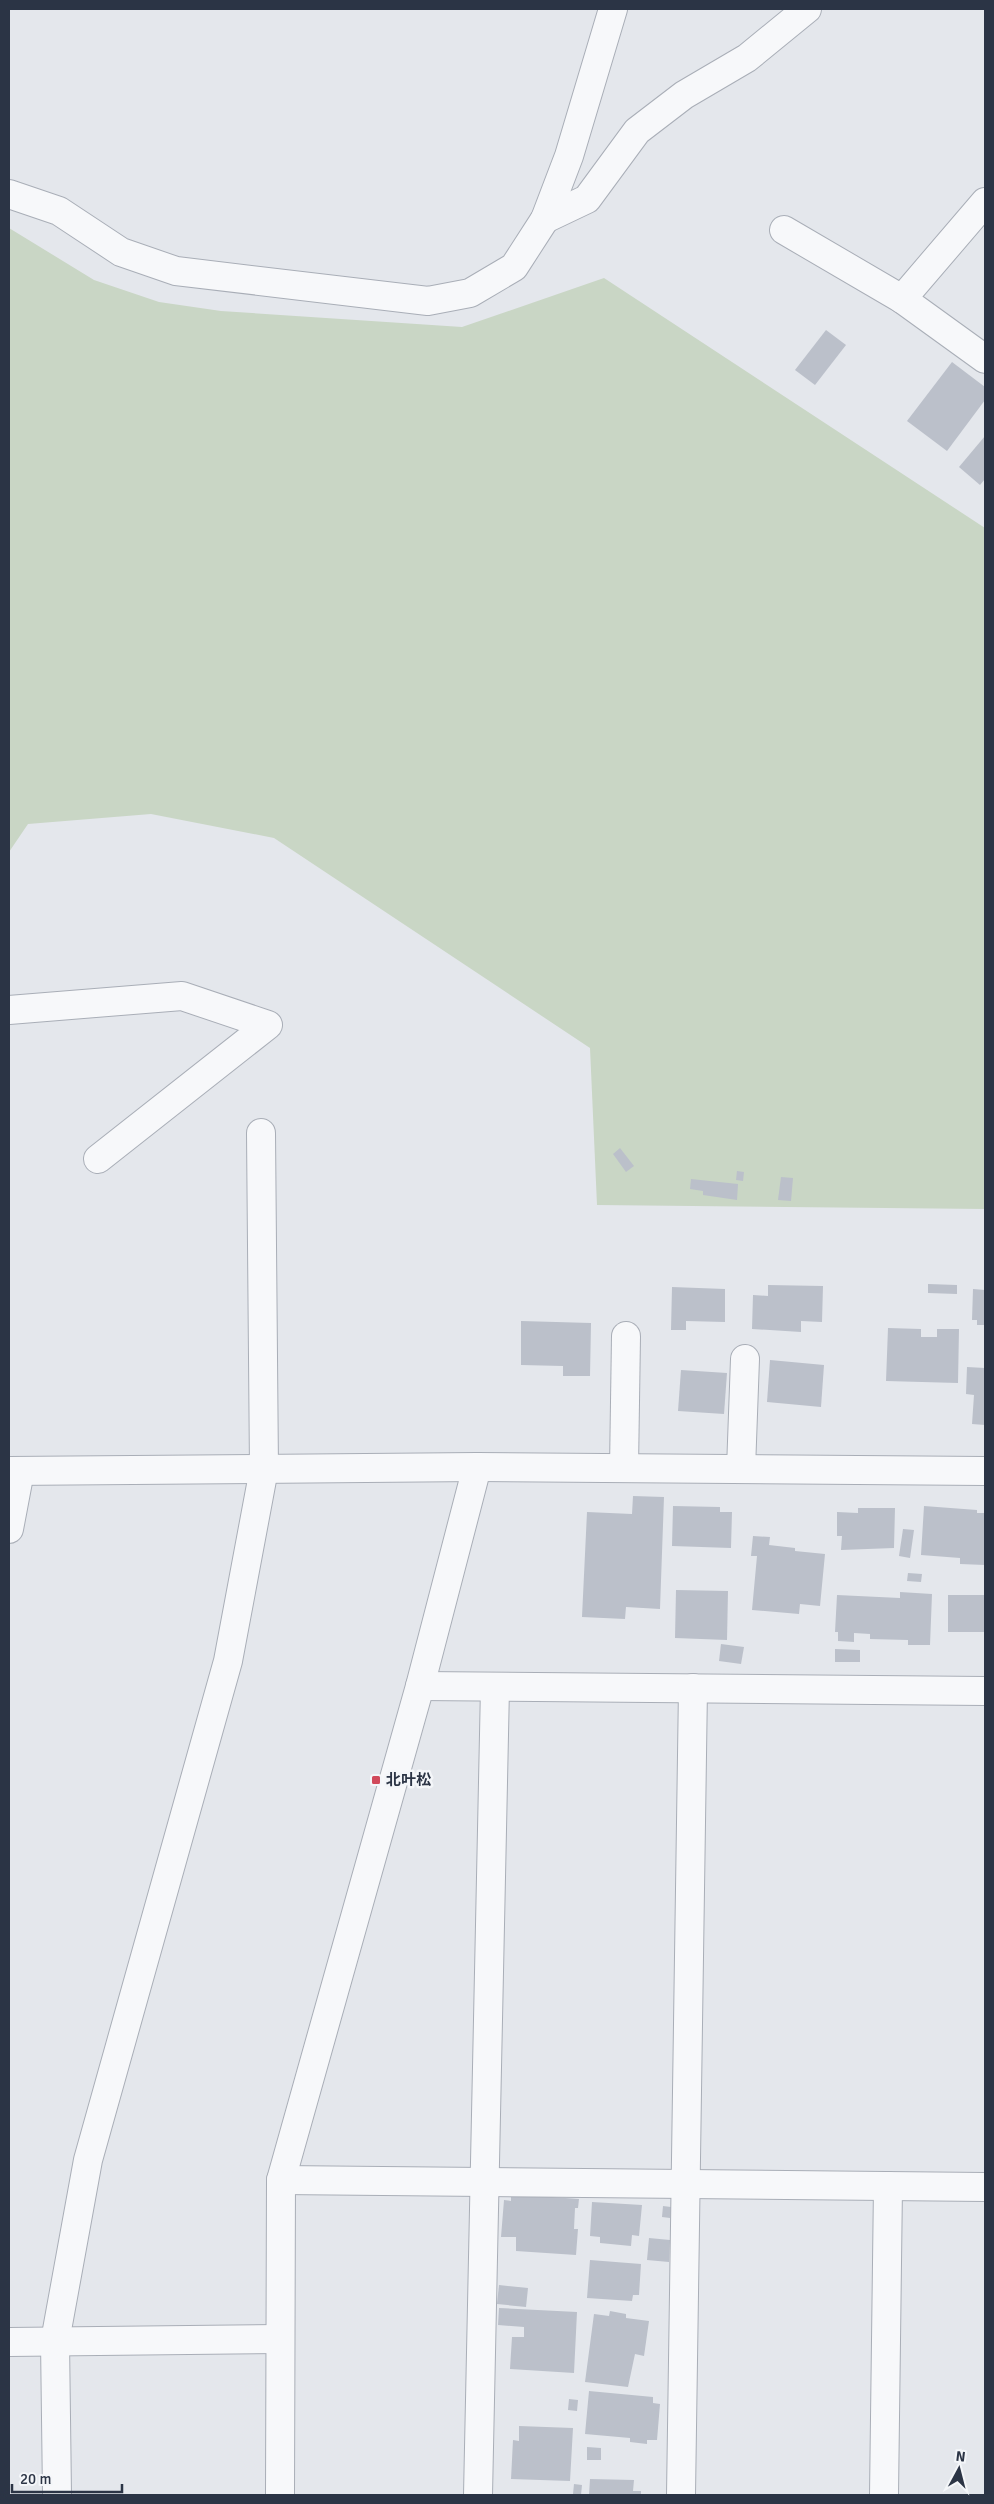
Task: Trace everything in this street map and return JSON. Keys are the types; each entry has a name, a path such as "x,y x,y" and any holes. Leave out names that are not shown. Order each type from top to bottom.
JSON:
{"street":[{"path":"9,194 59,211 121,252 176,271 428,301 470,293 514,266 545,219 569,156 613,9"},
{"path":"545,219 587,199 637,130 684,95 747,58 807,9"},
{"path":"902,299 985,202"},
{"path":"784,230 902,299 985,359"},
{"path":"9,1010 182,996 268,1025 98,1159"},
{"path":"57,2495 55,2341 88,2160 228,1661 264,1468 261,1133"},
{"path":"624,1468 626,1336"},
{"path":"741,1469 745,1359"},
{"path":"280,2495 281,2180 420,1686 477,1467"},
{"path":"9,1529 15,1470 477,1467 985,1471"},
{"path":"420,1686 985,1691"},
{"path":"478,2495 495,1687"},
{"path":"681,2495 693,1688"},
{"path":"281,2180 985,2187"},
{"path":"884,2495 888,2186"},
{"path":"9,2342 280,2339"}],"green space":[{"path":"9,228 94,280 159,302 221,311 462,327 604,278 985,528 985,1209 597,1205 590,1048 274,838 151,814 28,824 9,852"}],"building":[{"path":"826,330 846,345 815,385 795,370"},
{"path":"952,362 985,387 985,400 947,451 907,421"},
{"path":"985,436 985,479 980,485 959,467"},
{"path":"620,1148 634,1166 626,1172 613,1154"},
{"path":"737,1171 744,1172 743,1181 736,1180"},
{"path":"781,1177 793,1178 791,1201 778,1200"},
{"path":"691,1179 738,1184 737,1200 703,1195 703,1191 690,1189"},
{"path":"928,1284 957,1285 957,1294 928,1293"},
{"path":"768,1285 823,1286 822,1322 801,1321 801,1332 752,1329 753,1295 768,1296"},
{"path":"672,1287 725,1289 725,1322 686,1321 686,1330 671,1330"},
{"path":"973,1289 985,1290 985,1325 977,1325 977,1320 972,1320"},
{"path":"521,1321 591,1323 590,1376 563,1376 563,1366 521,1365"},
{"path":"888,1328 921,1329 921,1337 937,1337 937,1329 959,1329 958,1383 886,1381"},
{"path":"770,1360 824,1365 821,1407 767,1402"},
{"path":"967,1367 985,1368 985,1425 972,1424 974,1395 966,1394"},
{"path":"681,1370 727,1373 724,1414 678,1411"},
{"path":"633,1496 664,1497 660,1609 626,1607 625,1619 582,1617 587,1512 632,1514"},
{"path":"673,1506 720,1507 720,1512 732,1512 731,1548 672,1546"},
{"path":"924,1506 977,1510 977,1513 985,1513 985,1565 960,1564 960,1558 921,1555"},
{"path":"858,1508 895,1508 894,1548 841,1550 842,1536 837,1536 837,1512 858,1513"},
{"path":"903,1529 914,1530 910,1558 899,1556"},
{"path":"753,1536 770,1537 769,1545 795,1548 795,1551 825,1554 820,1606 800,1604 799,1614 752,1610 757,1556 751,1556"},
{"path":"908,1573 922,1574 921,1582 907,1581"},
{"path":"676,1590 728,1591 727,1640 675,1638"},
{"path":"900,1592 932,1594 930,1645 908,1645 908,1640 870,1639 870,1634 854,1633 854,1642 838,1641 838,1632 835,1632 837,1595 900,1598"},
{"path":"948,1595 985,1595 985,1632 948,1632"},
{"path":"721,1644 744,1647 741,1664 719,1661"},
{"path":"835,1649 860,1650 860,1662 835,1662"},
{"path":"511,2194 579,2199 578,2208 575,2208 574,2229 578,2229 576,2255 516,2251 516,2237 501,2237 504,2200 511,2201"},
{"path":"592,2202 642,2205 639,2236 632,2235 631,2246 600,2243 600,2237 590,2236"},
{"path":"663,2206 671,2207 670,2218 662,2217"},
{"path":"649,2238 670,2240 669,2262 647,2260"},
{"path":"590,2260 641,2264 639,2295 633,2295 632,2301 587,2298"},
{"path":"499,2285 528,2288 526,2307 497,2304"},
{"path":"499,2308 577,2312 574,2373 510,2369 512,2337 524,2337 524,2327 498,2325"},
{"path":"610,2311 626,2314 626,2318 649,2321 644,2356 635,2354 628,2387 585,2382 594,2314 609,2316"},
{"path":"589,2391 653,2397 653,2403 660,2404 657,2440 647,2440 647,2444 630,2442 630,2438 585,2434"},
{"path":"569,2399 578,2400 577,2411 568,2410"},
{"path":"519,2426 573,2428 570,2481 511,2479 513,2440 519,2441"},
{"path":"587,2447 601,2448 601,2460 587,2460"},
{"path":"590,2479 634,2480 633,2491 641,2491 641,2495 589,2495"},
{"path":"574,2484 582,2485 581,2495 573,2494"}],"place":[{"name":"北叶松","path":"376,1780"}]}
